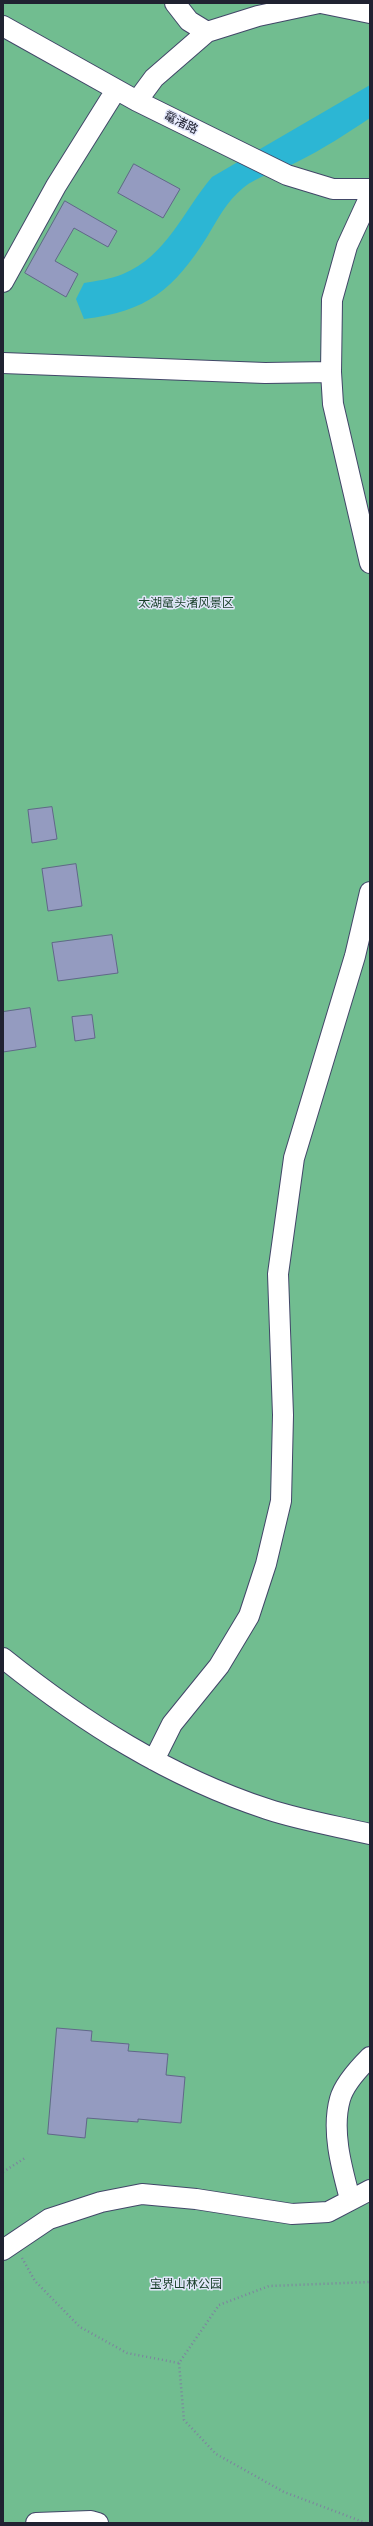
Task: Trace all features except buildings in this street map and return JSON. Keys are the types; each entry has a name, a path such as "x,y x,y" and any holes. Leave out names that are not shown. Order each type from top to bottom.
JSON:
{"street":[{"path":"175,3 189,21 207,32"},
{"path":"137,101 154,78 207,32 258,16 320,3 370,12"},
{"name":"鼋渚路","path":"3,26 116,90 287,175 333,189 370,189"},
{"path":"3,282 56,186 116,90"},
{"path":"370,196 347,246 332,300 331,372 333,404 370,563"},
{"path":"3,363 257,372 331,372"},
{"path":"154,1760 172,1724 219,1666 249,1616 266,1564 280,1501 283,1415 278,1274 294,1158 355,956 370,892"},
{"path":"3,1658 103,1732 178,1774 267,1809 370,1834"},
{"path":"350,2199 342,2169 337,2133 340,2098 358,2069 370,2057"},
{"path":"8,2245 49,2219 101,2202 142,2194 196,2199 292,2214 328,2212 350,2199 370,2190"},
{"path":"36,2523 91,2521 98,2523"}],"path":[{"path":"3,2172 25,2158"},
{"path":"8,2245 34,2281 80,2327 127,2353 179,2364"},
{"path":"366,2523 284,2492 216,2454 184,2420 179,2364 219,2305 269,2286 370,2282"}],"green space":[{"path":"3,3 370,3 370,2523 3,2523"}],"water":[{"path":"370,85 370,118 316,152 255,180 243,188 227,205 183,271 157,295 142,304 125,311 106,316 84,319 76,299 84,283 109,279 123,274 138,266 151,256 173,232 212,177"}],"park label":[{"name":"太湖鼋头渚风景区","path":"186,603"},
{"name":"宝界山林公园","path":"186,2284"}]}
